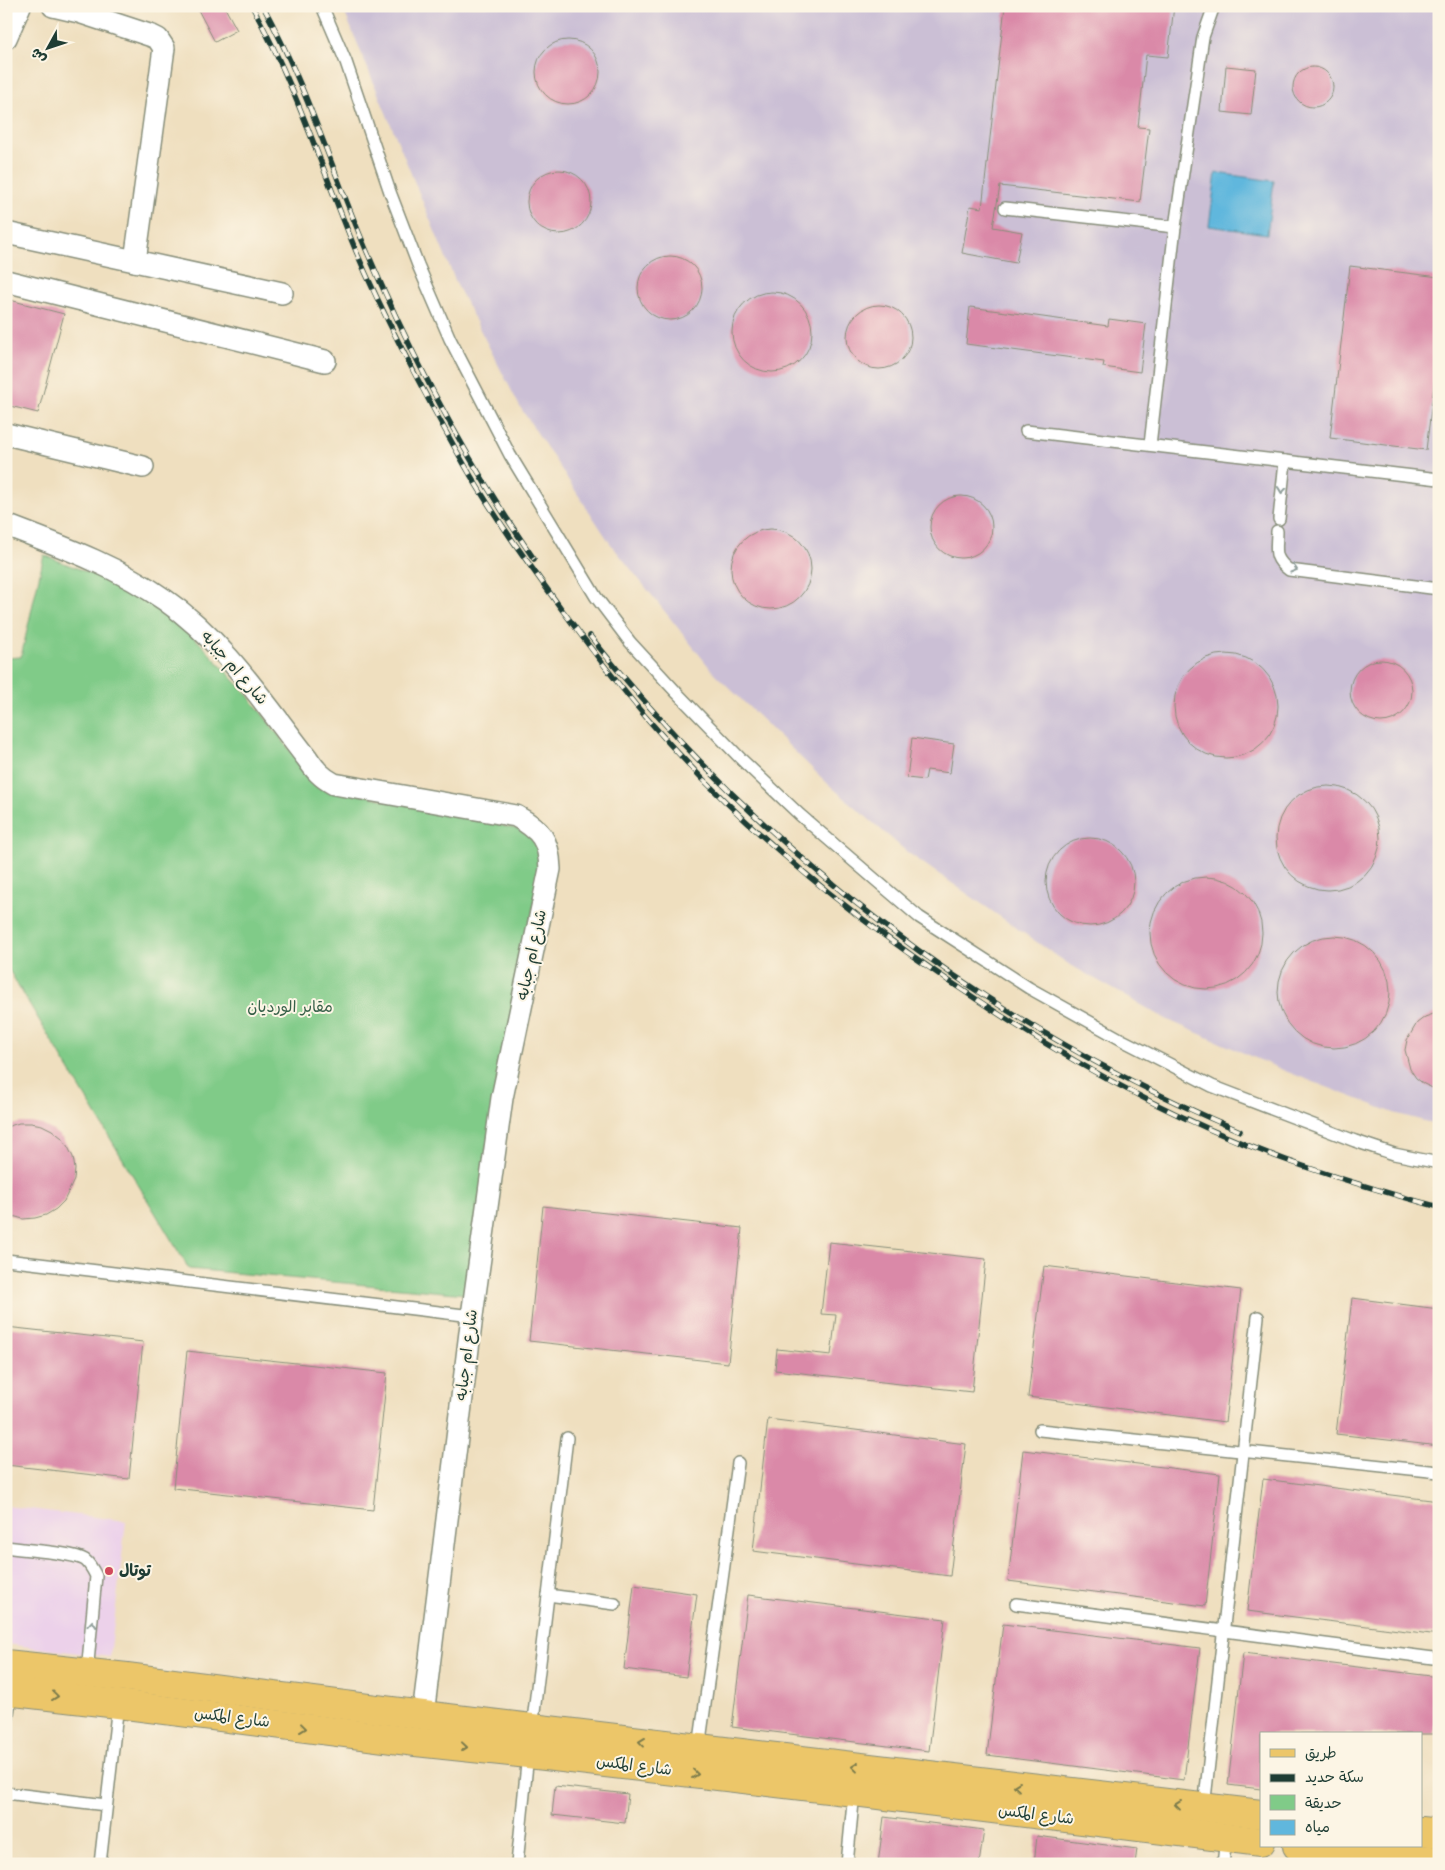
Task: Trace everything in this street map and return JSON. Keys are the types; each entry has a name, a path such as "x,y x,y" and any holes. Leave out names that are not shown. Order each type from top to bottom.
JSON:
{"main road":[{"name":"شارع المكس","path":"6,1664 422,1716 530,1741 1225,1851 1260,1842"},
{"name":"شارع المكس","path":"9,1691 416,1742 530,1741 699,1748 1260,1814"},
{"path":"1422,1831 1439,1833"},
{"path":"1316,1848 1439,1861"}],"street":[{"path":"6,38 20,6"},
{"path":"53,6 80,9 152,36 158,39 164,48 135,261"},
{"path":"6,233 282,293"},
{"path":"6,281 325,361"},
{"path":"6,434 143,467"},
{"name":"شارع ام جبابه","path":"6,525 73,551 126,575 165,600 201,630 237,669 323,778 334,784 516,816 531,824 542,836 549,852 550,869 502,1098 472,1316 422,1716"}],"lane":[{"path":"322,6 346,62 390,192 418,265 450,339 510,455 596,597 630,642 677,693 742,760 800,815 919,917 1028,988 1115,1037 1212,1086 1355,1141 1394,1154 1439,1163"},
{"path":"1150,445 1175,227 1203,37 1214,6"},
{"path":"1006,208 1175,227"},
{"path":"1026,431 1439,479"},
{"path":"1279,519 1285,462"},
{"path":"1277,531 1277,557 1289,570 1439,589"},
{"path":"6,1260 472,1316"},
{"path":"1204,1808 1258,1317"},
{"path":"1040,1430 1439,1472"},
{"path":"517,1864 567,1438"},
{"path":"699,1748 738,1462"},
{"path":"6,1548 78,1557 89,1564 93,1570 96,1576 87,1673"},
{"path":"548,1595 615,1604"},
{"path":"1016,1604 1433,1658"},
{"path":"6,1729 9,1691"},
{"path":"100,1864 118,1704"},
{"path":"847,1864 854,1792"},
{"path":"6,1793 106,1805"}],"shaded area":[{"path":"342,6 1439,6 1439,1125 1394,1113 1285,1071 1168,1020 1067,963 907,852 827,783 714,673 610,543 520,407 457,285"},
{"path":"6,1506 126,1521 110,1657 6,1644"}],"green space":[{"name":"مقابر الورديان","path":"44,555 112,582 158,608 198,641 246,693 317,785 517,829 536,844 540,868 466,1294 189,1269 6,965 6,658 21,657"}],"water":[{"path":"1216,173 1274,181 1267,234 1209,226"}],"building":[{"path":"196,6 224,6 237,30 215,42"},
{"path":"1005,6 1174,6 1168,57 1146,55 1138,127 1149,128 1140,202 1000,186 993,227 1022,232 1016,263 962,253 970,206 982,208"},
{"path":"568,40 586,46 594,54 600,72 594,90 586,98 568,104 550,98 542,90 536,72 542,54 550,46"},
{"path":"1226,66 1256,69 1251,115 1222,112"},
{"path":"1317,67 1324,70 1330,76 1333,87 1332,95 1324,104 1317,107 1309,107 1302,104 1294,95 1293,83 1296,76 1305,68"},
{"path":"559,170 577,176 585,184 591,202 585,220 577,228 559,234 541,228 533,220 527,202 533,184 541,176"},
{"path":"670,256 688,262 696,270 702,288 696,306 688,314 670,320 652,314 644,306 638,288 644,270 652,262"},
{"path":"1350,266 1439,277 1439,345 1426,450 1330,438"},
{"path":"772,292 787,295 800,304 809,317 812,332 809,347 800,360 787,369 772,372 757,369 744,360 735,347 732,332 735,317 744,304 757,295"},
{"path":"6,299 64,314 38,413 6,405"},
{"path":"879,305 897,311 905,319 911,337 905,355 897,363 879,369 861,363 853,355 847,337 853,319 861,311"},
{"path":"970,307 1108,326 1109,319 1146,324 1140,372 1103,367 1104,362 966,344"},
{"path":"955,496 967,496 983,505 990,515 992,527 990,539 983,549 967,558 955,558 944,553 935,544 930,533 930,521 935,510 944,501"},
{"path":"771,529 786,532 799,541 808,554 811,569 808,584 799,597 786,606 771,609 756,606 743,597 734,584 731,569 734,554 743,541 756,532"},
{"path":"1226,654 1246,658 1263,669 1274,686 1278,706 1274,726 1263,743 1246,754 1226,758 1206,754 1189,743 1178,726 1174,706 1178,686 1189,669 1206,658"},
{"path":"1375,660 1387,660 1403,669 1410,679 1412,691 1410,703 1403,713 1387,722 1375,722 1364,717 1355,708 1350,697 1350,685 1355,674 1364,665"},
{"path":"912,738 954,744 950,773 927,770 925,780 907,778"},
{"path":"1328,786 1348,790 1365,801 1376,818 1380,838 1376,858 1365,875 1348,886 1328,890 1308,886 1291,875 1280,858 1276,838 1280,818 1291,801 1308,790"},
{"path":"1081,838 1099,838 1115,845 1127,857 1134,873 1134,891 1127,907 1115,919 1099,926 1081,926 1065,919 1053,907 1046,891 1046,873 1053,857 1065,845"},
{"path":"1206,877 1228,881 1246,893 1258,911 1262,933 1258,955 1246,973 1228,985 1206,989 1184,985 1166,973 1154,955 1150,933 1154,911 1166,893 1184,881"},
{"path":"1334,936 1356,940 1374,952 1386,970 1390,992 1386,1014 1374,1032 1356,1044 1334,1048 1312,1044 1294,1032 1282,1014 1278,992 1282,970 1294,952 1312,940"},
{"path":"1439,1012 1439,1091 1416,1078 1410,1069 1405,1050 1407,1040 1417,1023 1425,1017"},
{"path":"19,1123 42,1125 52,1130 62,1138 73,1157 74,1180 64,1201 46,1215 35,1218 23,1219 6,1214 6,1127"},
{"path":"543,1206 742,1228 728,1363 529,1341"},
{"path":"829,1242 986,1259 972,1392 775,1370 777,1349 831,1355 836,1315 821,1314"},
{"path":"1044,1266 1241,1290 1225,1422 1028,1397"},
{"path":"1352,1298 1439,1309 1439,1446 1336,1434"},
{"path":"6,1327 143,1342 129,1479 6,1465"},
{"path":"187,1351 387,1373 373,1510 173,1488"},
{"path":"768,1419 966,1444 950,1576 753,1551"},
{"path":"1023,1450 1220,1474 1205,1606 1008,1581"},
{"path":"1263,1479 1439,1501 1439,1635 1247,1611"},
{"path":"634,1585 697,1594 686,1677 624,1669"},
{"path":"748,1595 945,1619 929,1751 732,1727"},
{"path":"1003,1624 1200,1648 1184,1780 987,1755"},
{"path":"1243,1653 1439,1677 1434,1734 1422,1734 1422,1732 1260,1732 1260,1789 1228,1785"},
{"path":"555,1786 628,1794 625,1823 552,1815"},
{"path":"884,1817 984,1830 979,1864 878,1864"},
{"path":"1037,1836 1137,1849 1135,1864 1034,1864"}],"railway":[{"path":"252,6 295,96 356,251 380,305 421,386 475,483 524,557 613,677 645,716 719,795 799,868 884,935 928,967 1010,1021 1086,1067 1164,1108 1245,1144 1324,1173 1439,1207"},
{"path":"263,6 292,65 365,247 401,328 463,446 534,559"},
{"path":"590,636 657,715 728,790 804,860 884,925 968,985 1055,1039 1146,1088 1240,1131"}],"place":[{"name":"توتال","path":"109,1571"}]}
